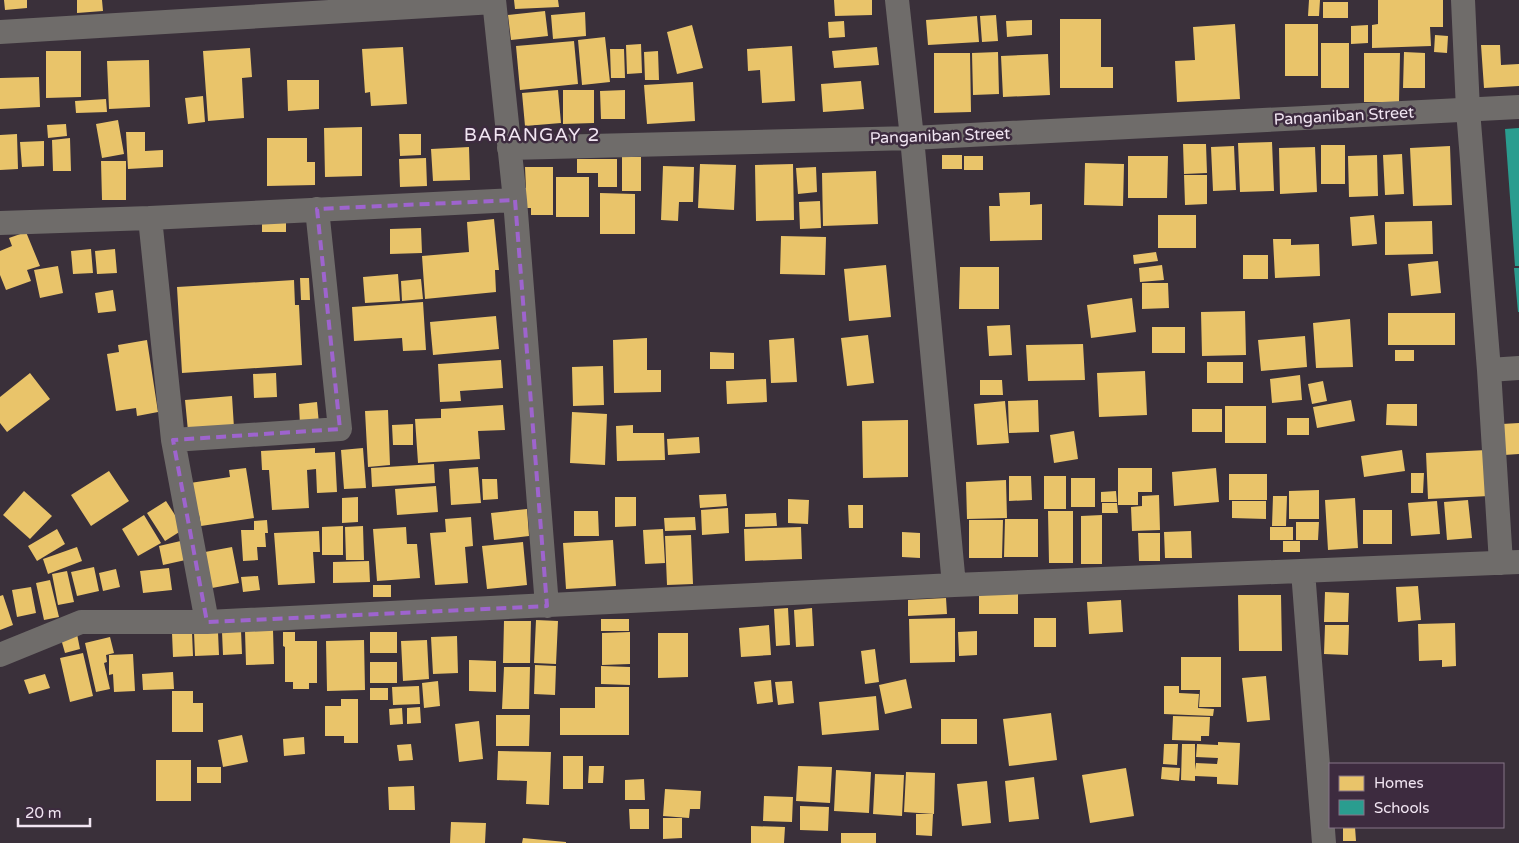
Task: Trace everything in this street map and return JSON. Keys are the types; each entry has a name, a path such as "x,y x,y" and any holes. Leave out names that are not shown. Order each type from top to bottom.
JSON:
{"street":[{"path":"898,0 954,585"},
{"path":"0,655 81,622 207,622 954,585 1510,563 1489,370 1468,110 1463,0"},
{"path":"0,32 494,1 515,200 547,606"},
{"name":"Panganiban Street","path":"510,148 912,138 1519,108"},
{"path":"0,223 150,218 515,200"},
{"path":"174,440 340,429 317,209"},
{"path":"150,218 174,440 207,622"},
{"path":"1489,370 1519,368"},
{"path":"1304,571 1324,843"}],"highlighted area":[{"path":"515,200 547,606 207,622 173,440 340,429 317,209"}],"building: Homes":[{"path":"4,0 27,0 27,8 5,10"},
{"path":"77,0 102,0 103,11 77,13"},
{"path":"514,0 558,0 559,7 515,9"},
{"path":"834,0 872,0 872,15 835,16"},
{"path":"1309,0 1320,0 1319,16 1308,16"},
{"path":"1378,0 1443,0 1443,27 1430,27 1431,46 1372,48 1372,25 1378,24"},
{"path":"1323,2 1348,2 1348,18 1323,18"},
{"path":"545,11 548,36 511,40 508,15"},
{"path":"585,12 586,36 553,39 551,15"},
{"path":"996,15 998,41 982,42 980,16"},
{"path":"977,16 979,42 928,45 926,20"},
{"path":"1060,19 1101,19 1101,67 1113,67 1113,88 1060,88"},
{"path":"1032,20 1032,35 1007,37 1006,21"},
{"path":"844,21 845,37 829,38 828,22"},
{"path":"1235,24 1240,99 1177,102 1175,61 1195,60 1193,27"},
{"path":"1285,24 1318,24 1318,76 1285,76"},
{"path":"692,25 703,68 677,74 667,32"},
{"path":"1368,25 1368,43 1351,44 1351,26"},
{"path":"1435,35 1448,36 1447,53 1434,52"},
{"path":"605,37 610,82 582,85 578,40"},
{"path":"574,41 578,84 520,90 516,46"},
{"path":"1321,43 1349,43 1349,88 1321,88"},
{"path":"641,44 642,73 627,74 626,45"},
{"path":"1481,45 1500,45 1501,65 1519,64 1519,86 1484,88"},
{"path":"792,46 795,101 762,103 760,70 748,71 747,49"},
{"path":"403,47 407,104 371,106 370,92 365,93 362,49"},
{"path":"877,47 879,65 834,68 832,51"},
{"path":"250,48 252,77 242,78 244,118 208,121 203,51"},
{"path":"610,49 624,49 625,78 611,78"},
{"path":"46,51 81,51 81,97 46,98"},
{"path":"658,51 659,80 645,80 644,52"},
{"path":"998,52 999,94 973,95 972,53"},
{"path":"1404,52 1425,53 1425,88 1403,88"},
{"path":"934,53 970,53 971,112 934,113"},
{"path":"1364,53 1400,53 1399,102 1364,102"},
{"path":"1048,54 1050,95 1003,97 1001,56"},
{"path":"149,60 150,107 109,109 107,61"},
{"path":"39,77 40,107 0,109 0,78"},
{"path":"287,80 319,80 319,109 288,111"},
{"path":"861,81 864,109 823,112 821,84"},
{"path":"693,82 695,121 647,124 644,85"},
{"path":"558,90 561,123 525,126 522,93"},
{"path":"563,90 594,90 594,123 563,124"},
{"path":"625,90 625,119 601,119 600,91"},
{"path":"203,96 205,122 188,124 185,98"},
{"path":"106,99 107,112 76,113 75,101"},
{"path":"118,120 124,154 102,158 96,124"},
{"path":"66,124 67,136 48,138 47,125"},
{"path":"362,127 362,176 325,177 324,128"},
{"path":"126,132 145,132 145,151 163,150 163,167 128,169"},
{"path":"17,134 18,169 0,170 0,135"},
{"path":"399,134 421,134 421,155 400,156"},
{"path":"70,138 71,171 53,171 52,140"},
{"path":"267,138 307,138 307,162 315,162 315,185 267,186"},
{"path":"44,141 44,166 22,167 20,142"},
{"path":"1272,142 1274,191 1240,192 1238,143"},
{"path":"1183,144 1206,144 1207,173 1184,174"},
{"path":"1321,145 1345,145 1345,184 1321,184"},
{"path":"1234,146 1236,190 1213,191 1211,147"},
{"path":"1450,146 1452,205 1413,206 1410,148"},
{"path":"469,147 470,180 433,181 431,149"},
{"path":"1315,147 1317,192 1280,194 1279,148"},
{"path":"1402,154 1404,194 1385,195 1383,155"},
{"path":"942,155 962,155 962,169 942,169"},
{"path":"1377,155 1378,196 1349,197 1348,156"},
{"path":"964,156 983,156 983,170 964,170"},
{"path":"1128,156 1168,156 1167,198 1128,198"},
{"path":"622,157 641,157 641,191 622,191"},
{"path":"426,158 427,186 400,187 399,159"},
{"path":"577,159 617,159 617,187 598,187 598,173 577,173"},
{"path":"101,161 126,161 126,200 102,200"},
{"path":"1085,163 1124,164 1123,206 1084,205"},
{"path":"700,164 736,165 734,210 698,208"},
{"path":"793,164 794,220 756,221 755,165"},
{"path":"663,166 694,167 693,202 679,202 678,221 661,220"},
{"path":"525,167 553,167 553,215 531,215 531,208 521,208 521,188 526,188"},
{"path":"816,167 817,192 798,194 796,168"},
{"path":"876,171 878,224 823,226 822,173"},
{"path":"1184,175 1207,175 1207,204 1185,205"},
{"path":"556,177 589,177 589,217 556,217"},
{"path":"1030,192 1030,205 1042,204 1042,240 990,241 989,206 1000,206 999,193"},
{"path":"600,193 635,194 635,234 600,234"},
{"path":"820,201 821,228 800,229 799,202"},
{"path":"1158,215 1196,215 1196,248 1158,248"},
{"path":"1374,215 1377,244 1352,246 1350,217"},
{"path":"262,219 286,219 286,232 262,232"},
{"path":"494,219 499,270 495,270 496,292 425,299 422,256 469,252 467,222"},
{"path":"1432,221 1433,254 1385,255 1385,222"},
{"path":"421,228 422,253 390,254 390,229"},
{"path":"26,232 40,266 27,270 31,281 6,290 0,275 0,251 12,246 9,238"},
{"path":"781,236 826,237 825,275 780,274"},
{"path":"1273,239 1291,239 1291,245 1319,244 1320,276 1275,278"},
{"path":"91,249 93,273 73,274 71,251"},
{"path":"115,249 117,273 97,274 95,251"},
{"path":"1156,252 1158,261 1134,264 1133,255"},
{"path":"1243,255 1268,255 1268,279 1243,279"},
{"path":"1438,261 1441,293 1411,296 1408,264"},
{"path":"886,265 891,317 849,321 844,269"},
{"path":"1162,265 1164,280 1140,282 1139,268"},
{"path":"58,266 63,293 40,298 34,270"},
{"path":"960,267 999,267 999,309 959,309"},
{"path":"398,274 400,301 365,303 363,277"},
{"path":"300,278 309,278 310,300 301,300"},
{"path":"421,279 423,299 402,301 401,281"},
{"path":"294,280 295,305 299,305 302,365 182,373 177,287"},
{"path":"1142,283 1168,283 1169,308 1142,309"},
{"path":"113,290 116,311 98,313 95,293"},
{"path":"1132,298 1136,332 1091,338 1087,305"},
{"path":"423,302 426,350 403,351 402,338 354,341 352,307"},
{"path":"1245,311 1246,355 1202,356 1201,312"},
{"path":"1388,313 1455,313 1455,345 1388,345"},
{"path":"496,316 499,349 433,355 430,322"},
{"path":"1350,319 1353,367 1316,368 1313,323"},
{"path":"1010,325 1012,355 989,356 987,326"},
{"path":"1152,327 1185,327 1185,353 1152,353"},
{"path":"868,335 874,383 847,386 841,338"},
{"path":"1305,336 1307,367 1261,371 1258,340"},
{"path":"647,338 647,370 661,370 661,392 614,393 613,340"},
{"path":"794,338 797,382 771,383 769,340"},
{"path":"147,340 158,412 137,416 136,408 116,411 107,354 119,352 118,345"},
{"path":"1083,344 1085,380 1028,381 1026,345"},
{"path":"1395,350 1414,350 1414,361 1395,361"},
{"path":"710,352 734,353 734,369 710,369"},
{"path":"501,360 503,388 460,391 461,401 440,402 438,364"},
{"path":"1207,362 1243,362 1243,383 1207,383"},
{"path":"603,366 604,405 573,406 572,367"},
{"path":"1145,371 1147,415 1099,417 1097,373"},
{"path":"30,373 50,399 7,432 0,423 0,397"},
{"path":"276,373 277,397 254,398 253,374"},
{"path":"1300,375 1302,400 1272,403 1270,379"},
{"path":"766,379 767,402 727,404 726,381"},
{"path":"980,380 1002,380 1003,395 980,395"},
{"path":"1323,381 1327,401 1312,404 1308,384"},
{"path":"232,396 234,428 188,431 185,400"},
{"path":"1038,400 1039,432 1009,433 1008,401"},
{"path":"1351,400 1355,421 1317,428 1313,407"},
{"path":"1005,401 1009,443 977,445 974,404"},
{"path":"317,402 319,424 300,425 299,404"},
{"path":"1387,404 1417,404 1417,426 1386,425"},
{"path":"503,405 505,430 478,431 480,459 418,463 415,419 441,418 441,409"},
{"path":"1225,406 1266,406 1266,443 1225,443"},
{"path":"1192,409 1222,409 1222,432 1192,432"},
{"path":"388,410 390,465 368,467 365,411"},
{"path":"572,412 607,414 605,465 570,463"},
{"path":"1287,418 1309,418 1309,435 1287,435"},
{"path":"908,420 908,477 863,478 862,421"},
{"path":"1519,423 1519,454 1504,455 1502,424"},
{"path":"413,424 413,445 393,445 392,425"},
{"path":"633,425 633,433 664,433 665,460 617,461 616,426"},
{"path":"1074,431 1078,459 1054,463 1050,435"},
{"path":"699,437 700,453 668,455 667,439"},
{"path":"315,448 315,453 335,452 337,492 317,493 316,469 307,470 309,508 272,510 269,470 262,470 261,451"},
{"path":"363,448 366,488 344,489 341,450"},
{"path":"1402,450 1405,471 1364,477 1361,456"},
{"path":"1487,450 1489,496 1428,499 1426,453"},
{"path":"434,464 435,483 372,487 371,468"},
{"path":"478,467 481,503 451,505 449,469"},
{"path":"246,468 254,518 201,526 199,515 195,515 190,483 230,477 229,470"},
{"path":"1118,468 1152,468 1152,492 1138,492 1138,505 1118,505"},
{"path":"1216,468 1219,502 1174,506 1172,472"},
{"path":"109,471 129,501 91,526 71,495"},
{"path":"1411,473 1424,473 1423,493 1411,493"},
{"path":"1229,474 1267,474 1267,500 1229,500"},
{"path":"1009,476 1031,476 1032,500 1009,501"},
{"path":"1044,476 1066,476 1066,509 1044,509"},
{"path":"1071,478 1095,478 1095,507 1071,507"},
{"path":"482,479 497,479 498,499 483,500"},
{"path":"1006,480 1007,518 967,519 966,482"},
{"path":"436,486 438,512 397,515 395,489"},
{"path":"1319,490 1319,519 1289,519 1289,491"},
{"path":"24,491 52,516 30,539 3,515"},
{"path":"1116,491 1117,502 1101,502 1101,492"},
{"path":"726,494 727,506 700,508 699,495"},
{"path":"1159,495 1160,530 1132,531 1131,507 1142,506 1142,496"},
{"path":"1273,496 1287,496 1286,526 1272,526"},
{"path":"358,497 358,522 342,523 342,498"},
{"path":"615,497 636,497 636,526 615,527"},
{"path":"1355,498 1358,548 1328,550 1325,500"},
{"path":"788,499 809,500 808,524 788,523"},
{"path":"1468,500 1472,538 1447,540 1444,502"},
{"path":"166,501 184,529 165,541 147,513"},
{"path":"1232,501 1266,501 1266,519 1232,518"},
{"path":"1437,501 1440,534 1411,536 1408,503"},
{"path":"1102,503 1117,503 1118,513 1102,513"},
{"path":"848,505 863,505 863,528 849,528"},
{"path":"728,508 729,533 702,535 701,510"},
{"path":"527,509 529,536 494,540 491,513"},
{"path":"1363,510 1392,510 1392,544 1363,544"},
{"path":"574,511 598,511 599,536 574,536"},
{"path":"1048,511 1073,511 1073,563 1049,563"},
{"path":"776,513 777,526 745,527 745,514"},
{"path":"144,515 161,543 138,556 122,529"},
{"path":"1102,515 1102,564 1081,564 1081,516"},
{"path":"471,517 473,546 465,547 468,583 435,585 430,533 446,532 445,519"},
{"path":"695,517 696,530 665,531 664,518"},
{"path":"1005,519 1038,519 1038,557 1004,557"},
{"path":"267,520 268,533 265,533 266,547 257,547 258,560 243,561 241,530 254,530 254,521"},
{"path":"969,520 1003,520 1002,558 969,558"},
{"path":"1296,522 1319,522 1318,540 1296,540"},
{"path":"343,526 343,555 322,555 322,527"},
{"path":"363,526 364,560 346,560 345,527"},
{"path":"406,527 407,544 417,544 420,578 377,581 373,529"},
{"path":"801,527 802,559 745,561 744,529"},
{"path":"1270,527 1293,527 1293,540 1270,540"},
{"path":"57,529 65,544 37,561 28,546"},
{"path":"663,529 665,563 645,564 643,530"},
{"path":"319,531 320,552 313,552 315,583 278,585 274,533"},
{"path":"1191,531 1192,558 1165,558 1164,532"},
{"path":"902,532 920,533 920,558 902,557"},
{"path":"1138,533 1160,533 1160,561 1139,561"},
{"path":"691,535 693,584 667,585 665,536"},
{"path":"185,540 190,559 163,565 159,546"},
{"path":"613,540 616,586 566,589 563,543"},
{"path":"1283,541 1300,541 1300,552 1283,552"},
{"path":"523,542 527,585 487,589 482,546"},
{"path":"77,547 82,561 48,574 43,559"},
{"path":"232,547 239,583 212,588 205,552"},
{"path":"369,561 370,582 333,583 333,562"},
{"path":"94,567 99,591 77,596 71,572"},
{"path":"169,568 172,590 143,593 140,571"},
{"path":"116,569 120,587 103,591 99,573"},
{"path":"67,571 74,602 58,605 52,574"},
{"path":"258,576 260,590 243,592 241,577"},
{"path":"50,580 59,617 44,620 36,583"},
{"path":"373,585 391,585 391,597 373,597"},
{"path":"1418,586 1421,620 1398,622 1396,587"},
{"path":"31,587 36,613 17,617 12,590"},
{"path":"979,592 1018,592 1018,614 979,614"},
{"path":"1325,592 1349,593 1348,622 1324,622"},
{"path":"3,595 13,625 0,630 0,596"},
{"path":"1238,595 1281,595 1282,651 1239,651"},
{"path":"946,598 947,614 908,616 908,600"},
{"path":"1121,600 1123,632 1089,634 1087,602"},
{"path":"788,608 790,645 776,646 774,609"},
{"path":"812,608 814,646 796,647 794,610"},
{"path":"955,618 955,662 910,663 909,619"},
{"path":"1034,618 1056,618 1056,647 1034,647"},
{"path":"601,619 629,619 629,631 601,631"},
{"path":"536,620 558,621 556,664 534,663"},
{"path":"504,621 531,621 530,663 503,663"},
{"path":"1455,623 1456,666 1442,667 1442,660 1419,661 1418,624"},
{"path":"769,625 771,655 741,657 739,628"},
{"path":"1325,625 1349,625 1348,655 1324,654"},
{"path":"241,630 242,654 223,655 222,632"},
{"path":"273,630 274,664 246,665 245,631"},
{"path":"977,631 977,655 959,656 958,632"},
{"path":"192,632 193,656 173,657 172,633"},
{"path":"194,632 218,632 219,655 195,656"},
{"path":"283,632 295,632 295,641 317,641 317,683 309,683 309,689 293,689 293,682 285,682"},
{"path":"370,632 397,632 397,653 370,653"},
{"path":"630,632 630,664 602,665 602,633"},
{"path":"658,633 688,633 688,677 658,678"},
{"path":"77,634 80,649 65,653 61,639"},
{"path":"457,636 458,673 433,674 431,637"},
{"path":"110,637 114,653 106,655 107,662 104,663 110,689 96,692 85,643"},
{"path":"364,640 365,690 327,691 326,641"},
{"path":"427,640 429,679 403,681 401,641"},
{"path":"875,649 879,682 865,684 861,651"},
{"path":"83,653 93,696 70,702 60,658"},
{"path":"133,654 135,691 114,692 113,674 109,675 109,655"},
{"path":"1181,657 1221,657 1221,707 1199,707 1200,690 1181,690"},
{"path":"469,660 496,661 496,692 469,691"},
{"path":"370,662 397,662 397,683 370,683"},
{"path":"535,665 556,666 555,695 534,694"},
{"path":"601,666 630,667 630,685 601,684"},
{"path":"504,667 530,667 529,709 502,709"},
{"path":"173,672 174,689 143,690 142,674"},
{"path":"45,674 50,688 29,694 24,680"},
{"path":"1266,676 1270,720 1247,722 1242,678"},
{"path":"906,679 912,708 885,714 879,685"},
{"path":"771,680 773,702 757,704 754,682"},
{"path":"438,681 440,706 424,708 422,683"},
{"path":"792,681 794,703 778,705 775,682"},
{"path":"419,686 420,704 393,705 392,687"},
{"path":"1164,686 1179,686 1179,693 1199,694 1198,708 1214,709 1213,716 1164,714"},
{"path":"595,687 629,687 629,735 560,735 560,708 595,708"},
{"path":"370,688 388,688 388,700 370,700"},
{"path":"172,691 193,691 193,703 203,703 203,732 172,732"},
{"path":"876,696 879,730 822,735 819,702"},
{"path":"341,699 358,699 358,743 344,743 344,736 325,736 325,706 341,706"},
{"path":"420,707 421,723 407,724 407,708"},
{"path":"402,708 403,724 390,725 389,709"},
{"path":"1051,713 1057,760 1009,766 1003,719"},
{"path":"496,715 530,715 529,746 496,746"},
{"path":"1173,716 1210,717 1209,736 1201,736 1201,741 1172,740"},
{"path":"941,719 977,719 977,744 941,744"},
{"path":"479,721 483,759 459,762 455,724"},
{"path":"242,735 248,762 223,767 218,740"},
{"path":"304,737 305,754 284,756 283,739"},
{"path":"1218,742 1240,743 1238,785 1217,784 1217,777 1195,776 1195,781 1181,780 1182,744 1195,744 1195,770 1196,763 1217,764 1218,758 1196,757 1197,744 1218,745"},
{"path":"411,744 413,760 399,761 397,745"},
{"path":"1164,744 1178,744 1177,765 1163,764"},
{"path":"498,751 551,752 549,805 526,804 527,781 497,780"},
{"path":"563,756 583,756 583,789 563,789"},
{"path":"156,760 191,760 191,801 156,801"},
{"path":"589,766 604,766 603,783 588,783"},
{"path":"798,766 832,767 830,803 796,801"},
{"path":"197,767 221,767 221,783 197,783"},
{"path":"1162,767 1180,768 1179,781 1161,779"},
{"path":"1126,768 1134,816 1090,823 1082,775"},
{"path":"836,770 871,772 869,813 834,811"},
{"path":"906,772 935,773 934,814 904,812"},
{"path":"875,774 904,775 902,816 873,814"},
{"path":"1034,777 1039,819 1009,822 1005,781"},
{"path":"644,779 645,800 625,800 625,780"},
{"path":"987,781 991,823 962,826 957,784"},
{"path":"414,786 415,810 389,810 388,787"},
{"path":"665,789 701,791 700,809 690,809 689,818 663,816"},
{"path":"764,796 793,797 792,822 763,821"},
{"path":"800,806 829,807 828,831 800,830"},
{"path":"629,809 649,809 649,829 630,829"},
{"path":"916,814 933,814 932,836 916,835"},
{"path":"663,818 682,818 682,838 663,839"},
{"path":"451,822 486,823 485,843 450,843"},
{"path":"751,826 785,827 784,843 751,843"},
{"path":"1343,828 1355,828 1356,841 1343,841"},
{"path":"841,833 876,833 876,843 841,843"},
{"path":"523,838 566,842 566,843 522,843"}],"building: Schools":[{"path":"1519,128 1519,266 1515,266 1505,129"},
{"path":"1514,268 1519,268 1519,312 1518,312"}],"district":[{"name":"BARANGAY 2","path":"532,135"}]}
